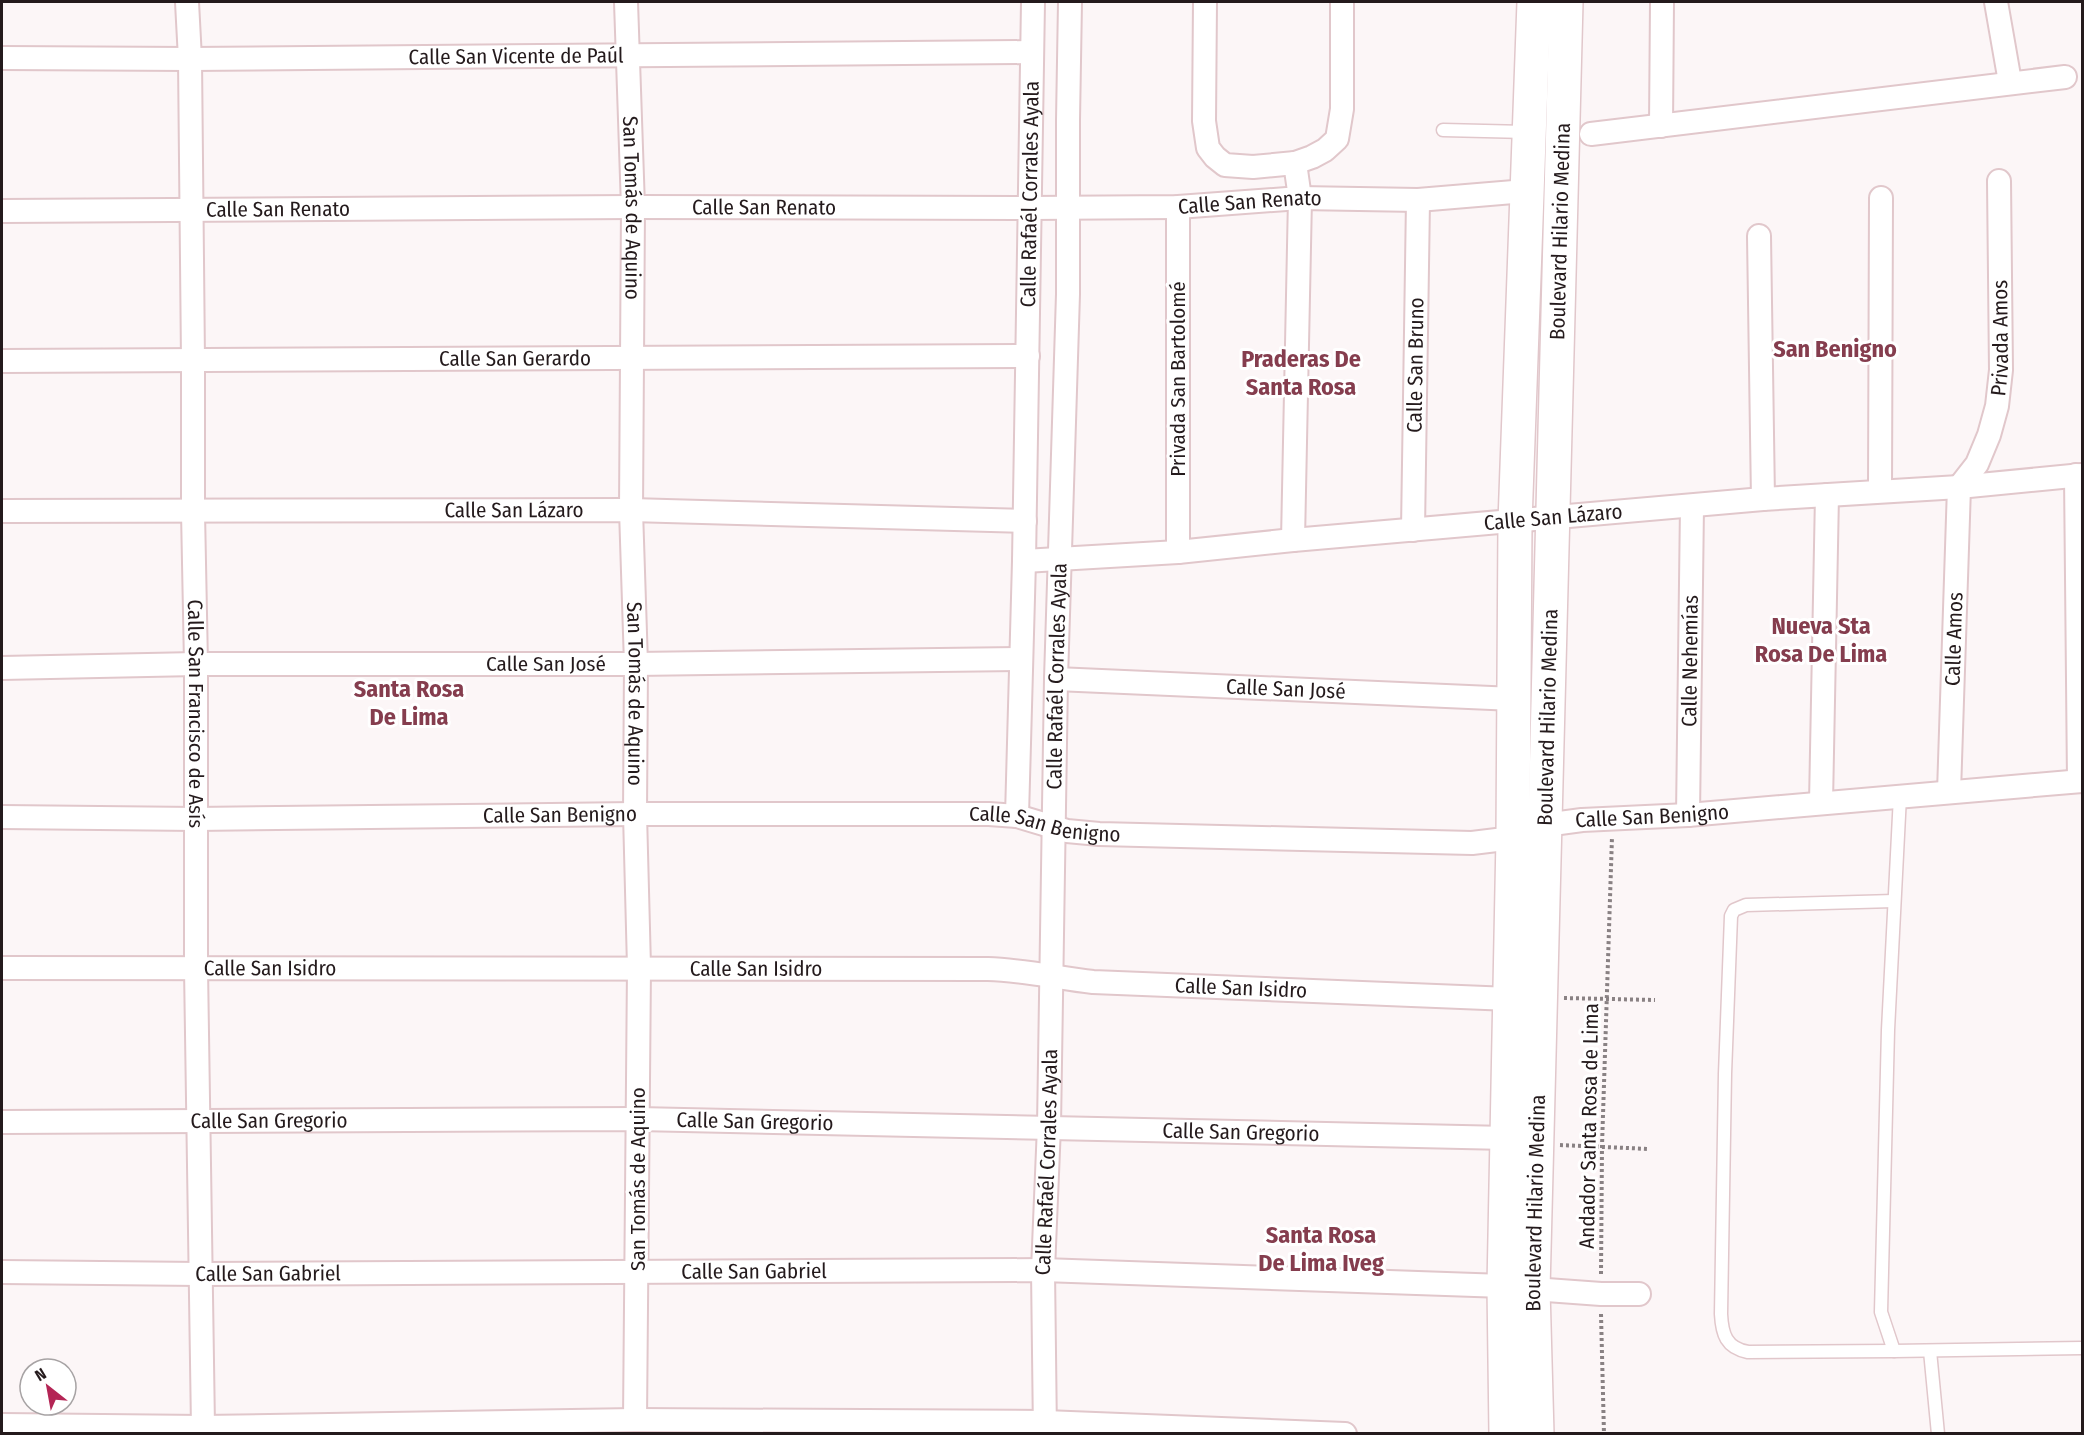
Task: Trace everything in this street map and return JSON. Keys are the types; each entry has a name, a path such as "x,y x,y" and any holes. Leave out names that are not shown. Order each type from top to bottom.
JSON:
{"main road":[{"name":"Boulevard Hilario Medina","path":"1506,1434 1519,1288 1539,1143 1513,838 1515,522 1534,2"},
{"name":"Boulevard Hilario Medina","path":"1537,1434 1519,1288 1507,1138 1545,825 1566,2"}],"street":[{"name":"Calle San Francisco de Asís","path":"187,2 190,59 196,664 196,968 203,1426"},
{"name":"San Tomás de Aquino","path":"626,2 633,207 632,510 639,967 635,1420"},
{"name":"Calle Rafaél Corrales Ayala","path":"1017,816 1024,561 1033,2"},
{"name":"Calle Rafaél Corrales Ayala","path":"1045,1428 1043,1270 1049,1126 1056,679 1068,294 1070,2"},
{"path":"1204,2 1204,109 1205,137 1208,148 1225,165 1253,167 1295,163 1325,150 1337,139 1342,109 1342,2"},
{"path":"1661,126 1662,2"},
{"path":"1996,2 2010,82"},
{"name":"Calle San Vicente de Paúl","path":"2,58 627,57 1032,52"},
{"path":"1591,134 2065,76"},
{"path":"1293,540 1300,198 1295,163"},
{"path":"1253,167 1254,202"},
{"name":"Privada Amos","path":"1959,487 1977,464 1989,435 1997,406 2001,370 1999,181"},
{"name":"Calle San Renato","path":"2,211 633,207 1178,207 1300,198 1418,200 1526,190"},
{"path":"1880,490 1881,198"},
{"name":"Calle San Bruno","path":"1413,530 1418,200"},
{"name":"Privada San Bartolomé","path":"1178,207 1178,552"},
{"path":"1759,236 1763,499"},
{"name":"Calle San Gerardo","path":"2,361 632,360 1028,356"},
{"path":"2079,475 2081,781"},
{"name":"Calle San Lázaro","path":"1024,561 1178,552 1763,499 1880,490 1959,487 2079,475"},
{"name":"Calle Amos","path":"1949,792 1959,487"},
{"path":"1821,803 1827,495"},
{"name":"Calle Nehemías","path":"1688,815 1692,506"},
{"name":"Calle San Lázaro","path":"2,511 632,510 1024,520"},
{"name":"Calle San José","path":"2,668 196,664 636,664 1020,659"},
{"name":"Calle San José","path":"1056,679 1514,699"},
{"name":"Calle San Benigno","path":"2,817 196,819 635,814 989,814 1017,816 1067,831 1099,834 1472,843 1513,838 1545,825 1582,820 1688,815 2081,781"},
{"name":"Calle San Isidro","path":"2,968 1013,969 1093,982 1525,998"},
{"name":"Calle San Gregorio","path":"2,1122 638,1119 1049,1126 1507,1138"},
{"name":"Calle San Gabriel","path":"2,1272 200,1274 638,1270 1043,1270 1639,1294"},
{"path":"2,1425 203,1426 635,1420 1345,1434"}],"lane":[{"path":"1443,130 1528,132"},
{"path":"1894,1351 1881,1312 1888,1029 1900,796"},
{"path":"1894,901 1746,905 1734,910 1731,916 1720,1314 1724,1335 1737,1350 1748,1352 1930,1352 1985,1348 2029,1350 2082,1348"},
{"path":"1930,1352 1938,1434"}],"path":[{"name":"Andador Santa Rosa de Lima","path":"1604,1434 1600,1294 1602,1146 1613,819"},
{"path":"1525,998 1655,1000"},
{"path":"1539,1143 1649,1149"}],"district":[{"name":"San Benigno","path":"1835,349"},
{"name":"Praderas De Santa Rosa","path":"1301,373"},
{"name":"Nueva Sta Rosa De Lima","path":"1821,640"},
{"name":"Santa Rosa De Lima","path":"409,703"},
{"name":"Santa Rosa De Lima Iveg","path":"1321,1249"}]}
